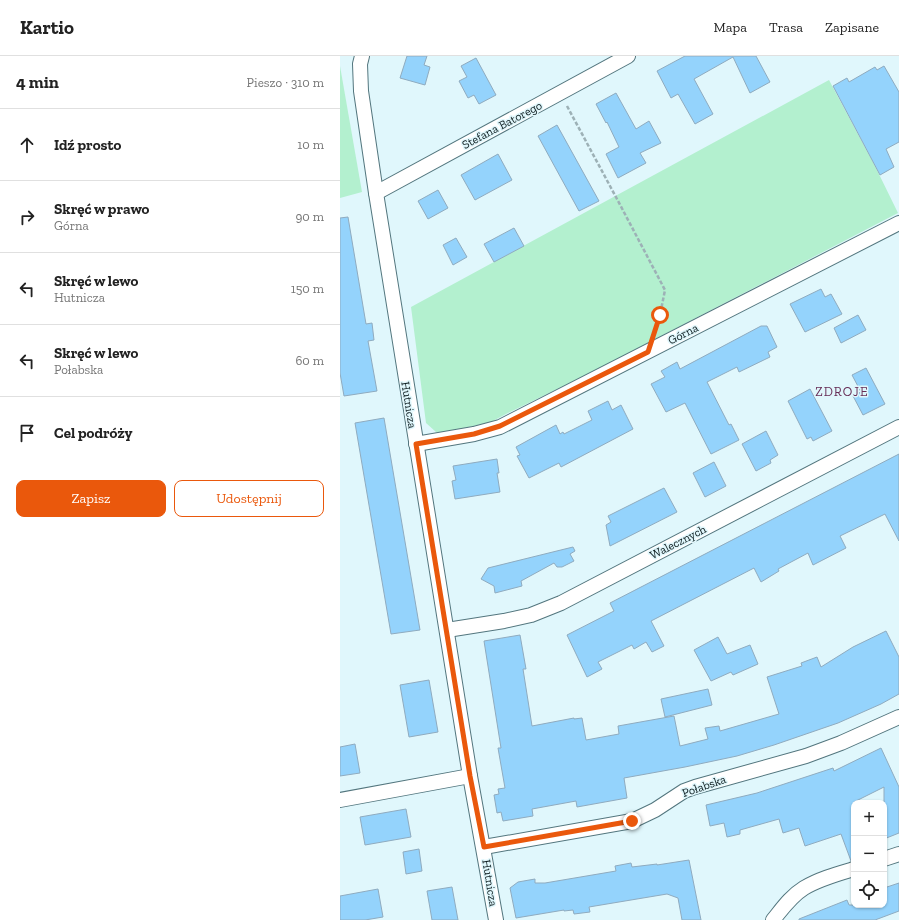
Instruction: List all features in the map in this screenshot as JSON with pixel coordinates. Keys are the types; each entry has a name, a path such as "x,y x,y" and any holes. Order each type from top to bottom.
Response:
{"street":[{"name":"Hutnicza","path":"362,56 360,64 361,91 376,193 470,776 496,920"},
{"name":"Stefana Batorego","path":"376,193 628,56"},
{"name":"Górna","path":"416,444 474,434 500,426 899,223"},
{"name":"Walecznych","path":"447,630 531,615 561,603 899,427"},
{"name":"Połabska","path":"484,847 632,821 655,810 684,791 806,756 841,743 899,717"},
{"path":"340,800 470,776"},
{"path":"887,858 899,854"},
{"path":"773,920 803,888 819,880 851,870"}],"path":[{"path":"561,93 665,290 660,315 648,352"}],"green space":[{"path":"340,66 362,192 340,198"},
{"path":"829,80 875,166 898,213 590,373 491,422 442,433 436,432 426,423 411,307"}],"building":[{"path":"407,56 427,56 424,65 430,67 425,85 400,78"},
{"path":"685,56 756,56 770,82 750,93 733,57 694,79 713,114 695,124 678,94 671,98 657,71"},
{"path":"476,58 496,95 479,104 474,95 468,98 459,81 467,77 461,66"},
{"path":"884,66 899,92 899,142 886,149 894,167 880,175 833,86 847,78 849,82 875,67 877,70"},
{"path":"616,93 636,129 649,121 661,143 640,153 646,163 618,178 606,154 619,147 607,122 606,123 596,104"},
{"path":"557,125 599,201 579,211 538,136"},
{"path":"498,154 512,180 475,200 461,175"},
{"path":"438,190 448,208 428,219 418,201"},
{"path":"348,217 366,324 372,323 374,340 368,341 377,391 344,396 340,373 340,218"},
{"path":"514,228 524,246 494,262 484,244"},
{"path":"456,238 467,257 453,265 443,245"},
{"path":"821,289 825,297 831,294 842,314 805,332 790,304"},
{"path":"858,315 866,330 841,343 834,328"},
{"path":"761,326 767,326 777,347 768,352 770,357 739,372 737,367 707,382 729,425 731,424 739,440 711,454 685,403 666,412 651,384 665,377 661,371 677,362 680,369"},
{"path":"866,368 885,404 863,415 853,396 861,392 852,375"},
{"path":"810,389 832,431 813,441 811,437 807,439 788,401"},
{"path":"608,401 612,410 621,405 633,429 561,467 559,463 529,478 517,456 520,455 516,447 556,425 560,434 563,432 564,434 592,420 588,411"},
{"path":"384,418 420,630 391,634 355,423"},
{"path":"766,431 778,455 770,460 771,463 756,471 742,444"},
{"path":"899,454 899,541 885,514 840,536 846,548 813,565 808,553 778,569 779,571 761,582 754,568 651,621 664,646 652,652 646,642 634,649 632,645 598,662 602,669 587,677 567,635 614,611 610,603"},
{"path":"497,459 499,473 497,473 500,492 455,499 452,481 456,480 453,466"},
{"path":"714,462 726,486 705,497 693,473"},
{"path":"664,488 677,512 610,546 606,525 611,522 608,516"},
{"path":"573,547 575,551 570,554 574,561 562,567 557,567 554,563 521,581 522,586 495,593 494,586 481,579 488,568"},
{"path":"886,631 899,657 899,694 881,704 838,723 737,756 624,778 627,798 577,807 576,801 532,809 533,816 503,821 501,812 497,813 494,795 499,794 498,789 505,788 498,748 501,748 484,641 520,635 526,669 523,669 532,726 574,718 582,718 586,740 619,734 618,726 674,716 680,746 708,739 705,728 719,726 720,731 779,714 767,677 802,666 801,663 817,657 821,667 853,647"},
{"path":"718,637 727,654 750,645 758,664 733,675 731,672 711,681 694,650"},
{"path":"429,680 438,732 409,737 400,685"},
{"path":"708,689 712,705 665,717 661,699"},
{"path":"355,744 360,773 340,776 340,747"},
{"path":"881,748 899,787 899,833 887,838 887,800 884,800 884,787 858,800 851,800 851,861 841,834 805,846 799,828 783,833 779,819 740,830 740,834 727,837 724,823 710,826 706,805 757,793 833,768 834,771"},
{"path":"406,809 411,837 365,845 360,817"},
{"path":"419,849 422,871 406,874 403,852"},
{"path":"689,860 701,920 682,920 678,898 667,894 589,907 590,912 574,914 573,910 564,910 516,918 510,888 518,882 535,879 535,883 545,883 616,871 615,866 631,863 632,867"},
{"path":"899,883 899,911 875,920 799,920 847,900 849,905 851,905 851,908 887,908 887,887"},
{"path":"452,887 458,920 432,920 427,891"},
{"path":"378,889 383,917 365,920 340,920 340,896"}],"district":[{"name":"ZDROJE","path":"842,391"}],"route":[{"path":"632,821 484,847 470,776 416,444 474,434 500,426 648,352 660,315"}]}
